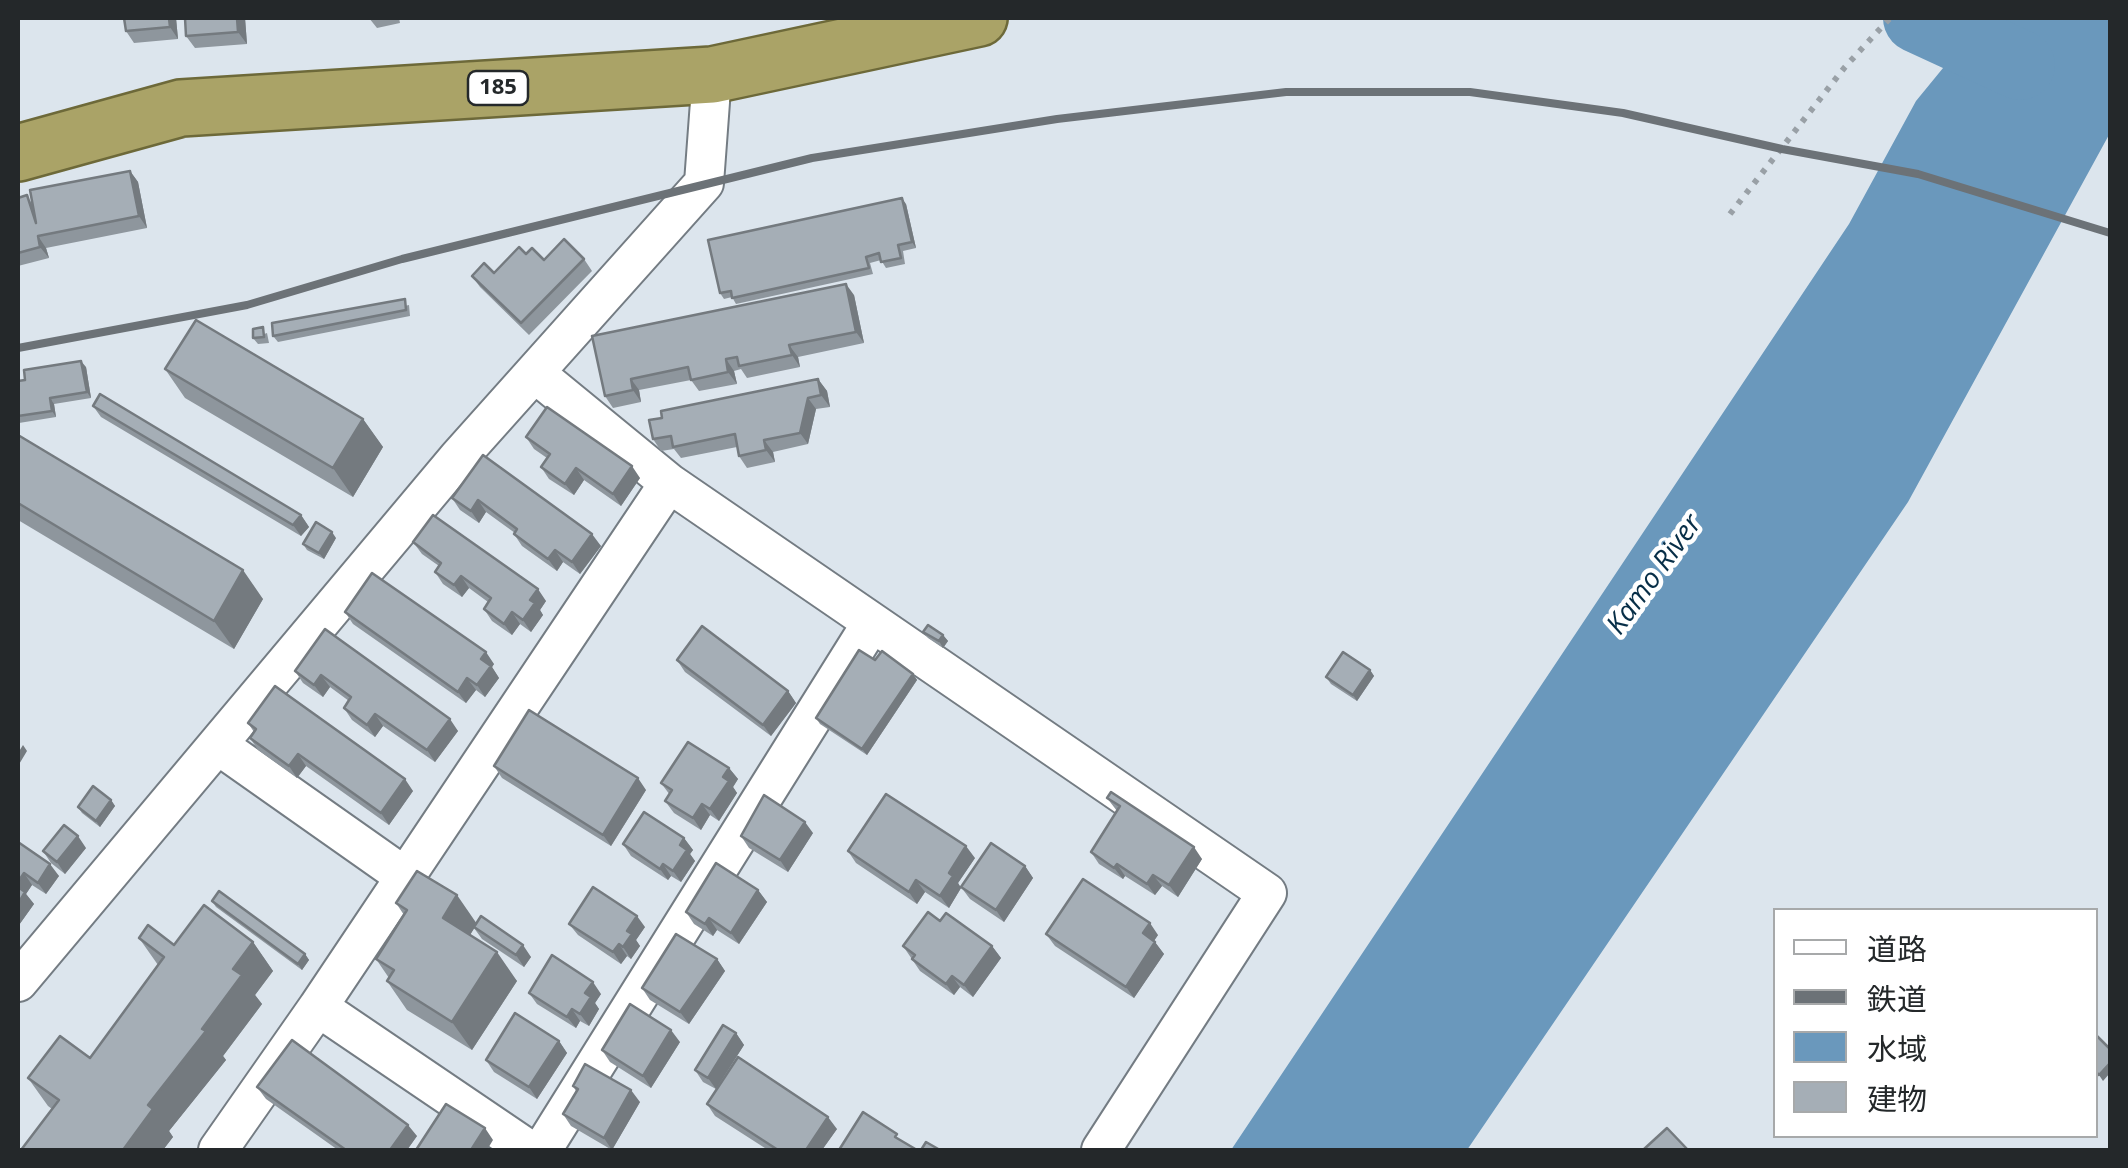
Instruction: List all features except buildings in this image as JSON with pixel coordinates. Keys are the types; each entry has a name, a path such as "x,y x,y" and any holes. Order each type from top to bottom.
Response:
{"highway":[{"name":"185","path":"18,154 180,108 712,75 980,18"}],"street":[{"path":"18,982 458,458 704,183 712,75"},
{"path":"536,374 668,482 1267,893 1100,1150"},
{"path":"218,1150 318,1008 668,482"},
{"path":"542,1150 871,624"},
{"path":"218,745 404,876"},
{"path":"318,1008 529,1150"}],"path":[{"path":"1730,214 1845,67 1890,18"}],"water":[{"name":"Kamo River","path":"1984,18 2110,18 2110,133 1908,502 1467,1150 1231,1150 1849,224 1916,101"}],"waterway":[{"path":"1918,18 2020,65"}],"railway":[{"path":"18,348 247,305 402,259 812,158 1057,119 1286,92 1470,92 1623,113 1782,149 1918,174 2110,233"}]}
